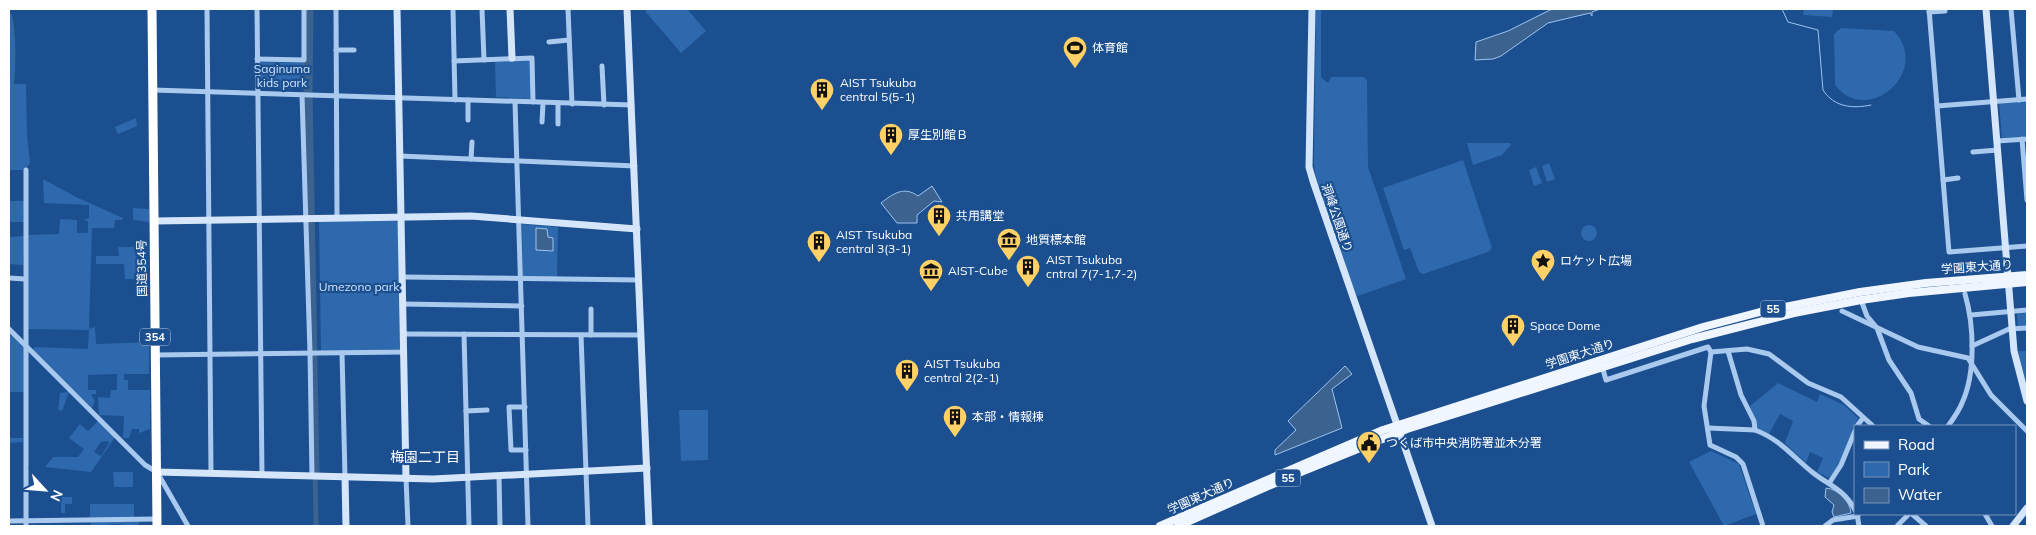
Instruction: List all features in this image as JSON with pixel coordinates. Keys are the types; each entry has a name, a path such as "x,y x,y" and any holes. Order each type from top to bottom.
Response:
{"highway":[{"name":"国道354号","path":"152,9 157,523"}],"main road":[{"name":"学園東大通り","path":"1601,363 1729,329 1861,300 2008,280 2027,275"},
{"name":"学園東大通り","path":"1160,526 1333,450 1726,321 1826,297 1926,283 2008,280 2027,282"},
{"name":"学園東大通り","path":"1178,526 1397,429"}],"street":[{"path":"207,9 212,473"},
{"path":"257,9 262,474"},
{"path":"257,60 304,60 304,9"},
{"path":"336,9 337,218"},
{"path":"397,9 408,526"},
{"path":"453,9 455,100"},
{"path":"482,9 484,60"},
{"path":"510,9 512,58"},
{"path":"568,9 572,104"},
{"path":"628,9 649,526"},
{"name":"洞峰公園通り","path":"1312,9 1309,167 1397,429 1432,526"},
{"path":"1986,9 2014,351 2027,401"},
{"path":"2011,9 2019,100"},
{"path":"1945,11 1929,10 1949,252 2027,246"},
{"path":"549,42 569,40"},
{"path":"336,50 354,50"},
{"path":"454,61 532,58 533,102"},
{"path":"602,66 604,105"},
{"path":"152,90 632,106"},
{"path":"302,95 314,476"},
{"path":"1937,106 2027,99"},
{"path":"468,100 468,120"},
{"path":"515,102 528,526"},
{"path":"542,122 543,103"},
{"path":"558,103 558,124"},
{"path":"1997,141 2025,139 2027,200"},
{"path":"472,142 472,159"},
{"path":"1973,152 1998,150"},
{"path":"400,156 635,166"},
{"path":"26,170 26,524"},
{"path":"1943,180 1958,178"},
{"path":"154,221 470,216 637,229"},
{"path":"402,276 639,280"},
{"path":"9,278 25,279"},
{"path":"1949,425 1963,401 1972,346 1971,315 1965,294"},
{"path":"1861,300 1868,316 1877,328 1889,360 1911,393 1919,419 1927,425"},
{"path":"403,304 522,306"},
{"path":"591,309 591,335"},
{"path":"1971,315 2027,310"},
{"path":"1842,311 1918,347 1963,356 1970,361 1991,395 2027,431"},
{"path":"1972,346 2012,329 2027,328"},
{"path":"9,329 145,465 157,472 406,478 499,476 647,468"},
{"path":"404,334 641,335"},
{"path":"464,334 469,526"},
{"path":"581,335 588,526"},
{"path":"1601,363 1606,380 1708,347 1711,352 1704,406 1710,445 1736,457 1743,464 1763,526"},
{"path":"1711,352 1747,348 1769,354 1808,383 1841,397 1872,425"},
{"path":"1728,351 1741,395 1754,422 1755,430"},
{"path":"342,352 346,526"},
{"path":"155,355 404,352"},
{"path":"525,407 509,407 509,415 510,450 526,450"},
{"path":"466,411 487,410"},
{"path":"1858,425 1863,418"},
{"path":"1708,428 1755,430 1780,443 1812,472 1830,482 1847,497 1854,508"},
{"path":"1830,482 1841,465 1854,433"},
{"path":"157,472 188,526"},
{"path":"499,476 500,526"},
{"path":"2013,526 2027,508"},
{"path":"1825,526 1834,520 1857,515 1859,526"},
{"path":"1897,526 1910,515"},
{"path":"1912,515 1926,526"},
{"path":"1986,515 1992,526"},
{"path":"9,521 26,524 157,523"}],"green space":[{"path":"9,9 12,15 15,34 14,84 26,84 30,163 25,170 9,170"},
{"path":"648,9 687,9 706,31 681,53 645,11"},
{"path":"1316,9 1321,9 1321,77 1328,83 1331,77 1363,77 1367,80 1368,167 1406,279 1358,296 1355,294 1316,179 1314,163"},
{"path":"1804,9 1833,9 1832,17 1803,15"},
{"path":"1841,28 1894,31 1904,47 1905,63 1900,77 1891,89 1878,97 1863,100 1848,96 1835,85 1834,34"},
{"path":"531,60 530,99 496,97 495,62"},
{"name":"Saginuma kids park","path":"260,62 304,63 304,89 260,88"},
{"path":"2027,101 2027,136 2002,138 1999,103"},
{"path":"136,118 137,126 118,134 115,127"},
{"path":"1467,143 1510,143 1511,145 1502,155 1473,165"},
{"path":"1463,160 1492,248 1488,252 1423,274 1419,272 1410,248 1404,250 1383,188"},
{"path":"1549,163 1555,179 1547,182 1542,166"},
{"path":"1536,167 1542,183 1534,186 1529,170"},
{"path":"43,179 78,198 123,218 122,220 115,220 114,228 92,228 89,329 95,327 96,344 149,342 149,374 124,374 124,380 128,380 128,390 150,390 150,429 139,433 139,429 132,429 129,438 123,438 124,416 99,415 98,397 110,398 111,390 117,390 117,374 88,375 88,390 96,390 96,394 91,394 95,401 92,408 32,350 35,347 88,349 89,330 28,329 28,235 59,234 60,219 77,220 77,233 88,233 88,221 83,220 89,218 89,205 44,203"},
{"path":"9,201 24,201 24,222 9,222"},
{"path":"133,208 149,209 149,222 133,220"},
{"name":"Umezono park","path":"394,219 399,224 400,349 321,351 319,221"},
{"path":"522,224 558,227 557,278 523,277"},
{"path":"1586,225 1592,225 1597,230 1595,239 1586,241 1581,236 1581,230"},
{"path":"24,236 23,265 9,264 9,237"},
{"path":"118,247 136,247 137,263 148,264 148,279 125,279 124,264 96,264 96,256 119,256"},
{"path":"2027,313 2027,327 2018,328 2017,314"},
{"path":"9,332 24,347 25,392 9,392"},
{"path":"2018,351 2027,351 2027,389"},
{"path":"1778,383 1817,402 1820,394 1844,405 1858,418 1838,466 1829,478 1817,472 1823,458 1810,452 1806,463 1785,443 1793,421 1780,414 1769,434 1757,428 1750,406"},
{"path":"69,392 62,411 58,410 60,393"},
{"path":"679,410 708,410 708,460 681,461"},
{"path":"9,420 10,438 23,438 23,442 10,443 10,452"},
{"path":"98,421 115,437 91,472 45,467 53,457 78,457 84,449 69,438 80,424 88,431","holes":["107,441 109,443 101,456 94,452 101,442"]},
{"path":"1711,451 1739,464 1756,514 1724,526 1689,462"},
{"path":"113,472 133,472 133,487 114,487"},
{"path":"61,497 72,497 72,504 65,504 65,513 61,513"},
{"path":"90,504 134,504 134,518 90,519"},
{"path":"91,522 139,522 139,526 116,524 91,526"}],"water":[{"path":"1552,9 1600,9 1592,12 1592,16 1590,13 1548,23 1501,56 1493,59 1475,60 1476,42 1508,31"},
{"path":"932,186 942,202 934,201 917,215 917,223 897,223 881,203 890,196 904,191 918,196"},
{"path":"536,228 547,229 548,237 553,238 553,251 536,250"},
{"path":"1345,366 1352,374 1332,389 1342,428 1275,455 1275,450 1296,430 1288,421"},
{"path":"1826,488 1843,496 1851,513 1834,517 1832,512 1834,505 1825,497"}],"waterway":[{"path":"309,9 308,90 315,472"},
{"path":"1782,9 1788,22 1818,30 1823,90 1827,96 1844,105 1857,107 1871,105"},
{"path":"315,472 316,526"}],"place":[{"name":"体育館","path":"1075,69"},
{"name":"AIST Tsukuba central 5(5-1)","path":"822,111"},
{"name":"厚生別館Ｂ","path":"891,156"},
{"name":"共用講堂","path":"939,237"},
{"name":"地質標本館","path":"1009,261"},
{"name":"AIST Tsukuba central 3(3-1)","path":"819,263"},
{"name":"ロケット広場","path":"1543,282"},
{"name":"AIST Tsukuba cntral 7(7-1,7-2)","path":"1028,288"},
{"name":"AIST-Cube","path":"931,292"},
{"name":"Space Dome","path":"1513,347"},
{"name":"AIST Tsukuba central 2(2-1)","path":"907,392"},
{"name":"本部・情報棟","path":"955,438"},
{"name":"つくば市中央消防署並木分署","path":"1369,464"}],"district":[{"name":"梅園二丁目","path":"425,457"}]}
